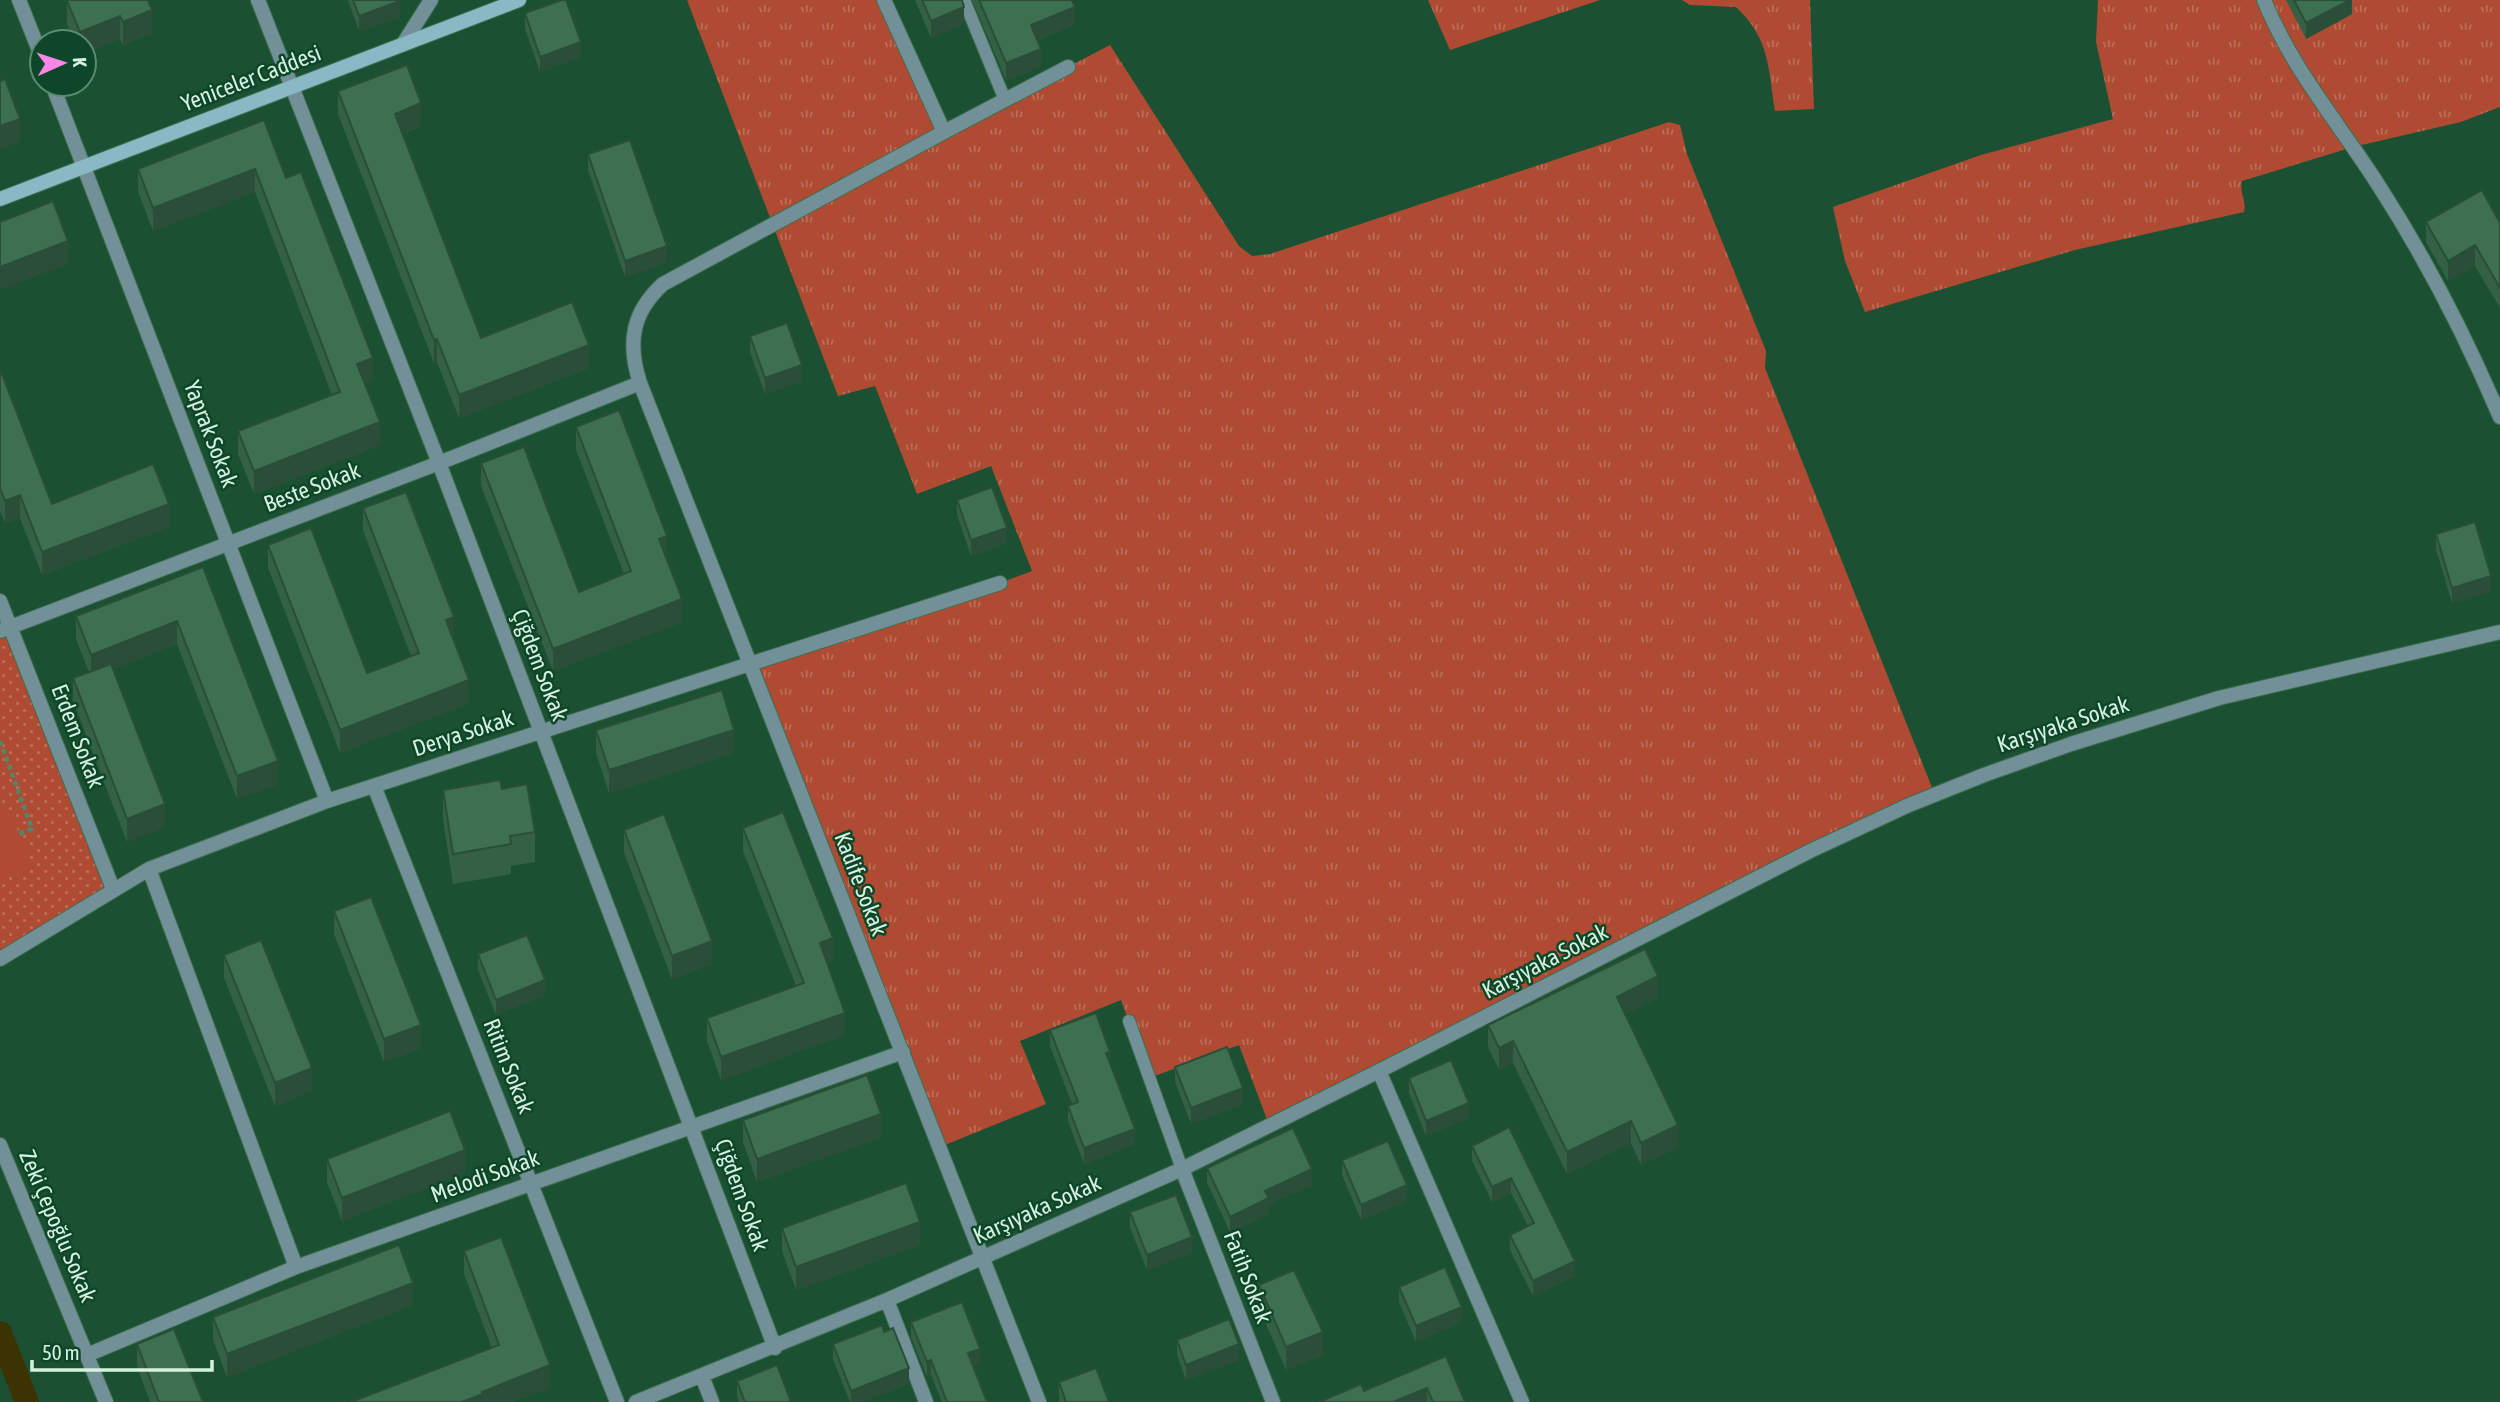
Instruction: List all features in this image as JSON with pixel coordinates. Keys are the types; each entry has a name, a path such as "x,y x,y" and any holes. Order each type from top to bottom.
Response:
{"street":[{"path":"19,0 30,28"},
{"name":"Çiğdem Sokak","path":"258,0 439,463 775,1348"},
{"path":"403,44 432,0"},
{"name":"Yeniceler Caddesi","path":"0,200 519,0"},
{"path":"884,0 944,132"},
{"path":"2264,0 2276,30 2295,64 2379,186 2440,290 2500,417"},
{"name":"Kadife Sokak","path":"1040,1402 639,383 634,357 638,315 650,296 663,284 1069,67"},
{"name":"Yaprak Sokak","path":"58,98 327,801"},
{"name":"Beste Sokak","path":"5,629 439,463 639,383"},
{"name":"Derya Sokak","path":"0,959 149,869 327,801 1000,583"},
{"name":"Erdem Sokak","path":"0,600 5,629 113,889"},
{"name":"Karşıyaka Sokak","path":"636,1402 775,1348 985,1258 1182,1169 1810,851 1909,805 2071,744 2218,698 2500,632"},
{"name":"Ritim Sokak","path":"374,786 617,1402"},
{"path":"149,869 296,1267"},
{"name":"Melodi Sokak","path":"87,1355 296,1267 902,1052"},
{"path":"1379,1071 1522,1402"},
{"name":"Zeki Çepoğlu Sokak","path":"0,1145 106,1402"},
{"name":"Fatih Sokak","path":"1182,1169 1273,1402"},
{"path":"887,1300 926,1402"},
{"path":"702,1376 712,1402"}],"lane":[{"path":"964,0 1006,100"},
{"path":"1129,1021 1182,1169"}],"path":[{"path":"0,741 32,829 19,834 18,830"}],"green space":[{"path":"687,0 884,0 944,132 1110,45 1239,246 1252,256 1270,254 1669,122 1680,125 1687,154 1766,351 1765,368 1935,795 1269,1125 1239,1045 1149,1078 1121,1000 1020,1041 1046,1104 940,1147 751,664 1032,571 991,466 917,494 875,386 838,396"},
{"path":"1428,0 1600,0 1450,50"},
{"path":"1682,0 1810,0 1814,109 1775,111 1766,54 1755,31 1736,7 1690,5"},
{"path":"2098,0 2500,0 2500,107 2461,122 2353,147 2242,181 2244,212 2075,250 1865,312 1845,261 1833,207 1981,155 2113,119 2096,42"},
{"path":"11,627 113,889 0,959 0,631"},
{"path":"8,807 33,867 0,880 0,810"}],"building":[{"path":"148,0 152,10 123,22 120,16 90,28 78,28 67,1"},
{"path":"353,0 399,0 400,1 359,16"},
{"path":"566,0 581,42 540,57 525,13"},
{"path":"922,0 962,0 964,7 931,21"},
{"path":"979,0 1072,0 1075,7 1031,25 1041,49 1006,63"},
{"path":"2294,0 2350,0 2306,23"},
{"path":"407,65 421,103 395,114 481,338 572,302 589,345 459,395 437,339 434,340 338,91"},
{"path":"5,79 20,119 0,126 0,81"},
{"path":"264,120 286,178 301,172 373,358 357,364 380,422 254,471 238,431 340,392 255,169 153,208 138,169"},
{"path":"630,140 667,246 625,261 588,154"},
{"path":"2482,190 2500,223 2500,288 2475,245 2448,261 2426,222"},
{"path":"53,201 68,241 0,267 0,222"},
{"path":"787,323 802,365 765,378 750,336"},
{"path":"0,369 52,504 153,464 169,504 42,552 20,495 5,501 0,488"},
{"path":"619,410 667,536 659,539 682,599 553,649 481,463 524,447 579,592 631,571 576,427"},
{"path":"992,487 1007,528 971,540 957,500"},
{"path":"406,492 454,617 446,620 469,680 340,730 268,545 311,528 367,673 389,665 419,653 363,508"},
{"path":"2475,522 2491,576 2452,588 2436,534"},
{"path":"203,567 278,761 237,776 177,621 91,655 76,616"},
{"path":"111,664 165,804 127,819 73,678"},
{"path":"722,690 734,730 609,770 596,730"},
{"path":"500,780 502,789 527,784 535,832 510,836 511,844 453,854 443,790"},
{"path":"783,812 833,938 820,943 845,1013 721,1057 707,1018 804,983 743,828"},
{"path":"664,814 712,941 672,956 624,830"},
{"path":"371,897 421,1025 384,1039 334,911"},
{"path":"527,935 545,980 496,1000 478,954"},
{"path":"261,940 312,1068 275,1083 224,955"},
{"path":"1645,949 1658,976 1617,997 1678,1125 1641,1143 1631,1121 1567,1152 1513,1041 1499,1048 1488,1025"},
{"path":"1096,1013 1110,1052 1106,1053 1135,1129 1084,1148 1068,1106 1078,1102 1050,1030"},
{"path":"1227,1047 1243,1088 1191,1108 1175,1067"},
{"path":"1451,1060 1469,1103 1426,1121 1409,1078"},
{"path":"867,1075 881,1114 757,1159 743,1120"},
{"path":"450,1111 465,1150 342,1198 327,1159"},
{"path":"1509,1127 1575,1261 1533,1281 1510,1235 1534,1223 1511,1178 1492,1187 1472,1146"},
{"path":"1293,1128 1312,1169 1265,1191 1269,1198 1230,1217 1207,1168"},
{"path":"1388,1141 1407,1185 1361,1205 1342,1160"},
{"path":"906,1183 920,1222 796,1267 782,1228"},
{"path":"1176,1195 1192,1237 1147,1255 1130,1212"},
{"path":"501,1237 550,1365 462,1402 351,1402 499,1345 464,1251"},
{"path":"399,1245 413,1283 227,1354 213,1317"},
{"path":"1445,1267 1462,1307 1416,1326 1399,1287"},
{"path":"1294,1270 1323,1332 1286,1347 1259,1285"},
{"path":"962,1302 980,1349 968,1353 987,1402 947,1402 931,1360 927,1362 911,1322"},
{"path":"1229,1319 1239,1344 1186,1365 1177,1340"},
{"path":"882,1325 884,1332 893,1328 909,1368 851,1391 833,1344"},
{"path":"174,1329 203,1402 159,1402 137,1344"},
{"path":"1446,1356 1465,1402 1433,1402 1427,1388 1393,1402 1319,1402 1361,1384 1364,1391"},
{"path":"777,1365 791,1402 745,1402 737,1381"},
{"path":"1096,1368 1109,1402 1066,1402 1059,1382"}],"waterway":[{"path":"0,1333 27,1402"}]}
